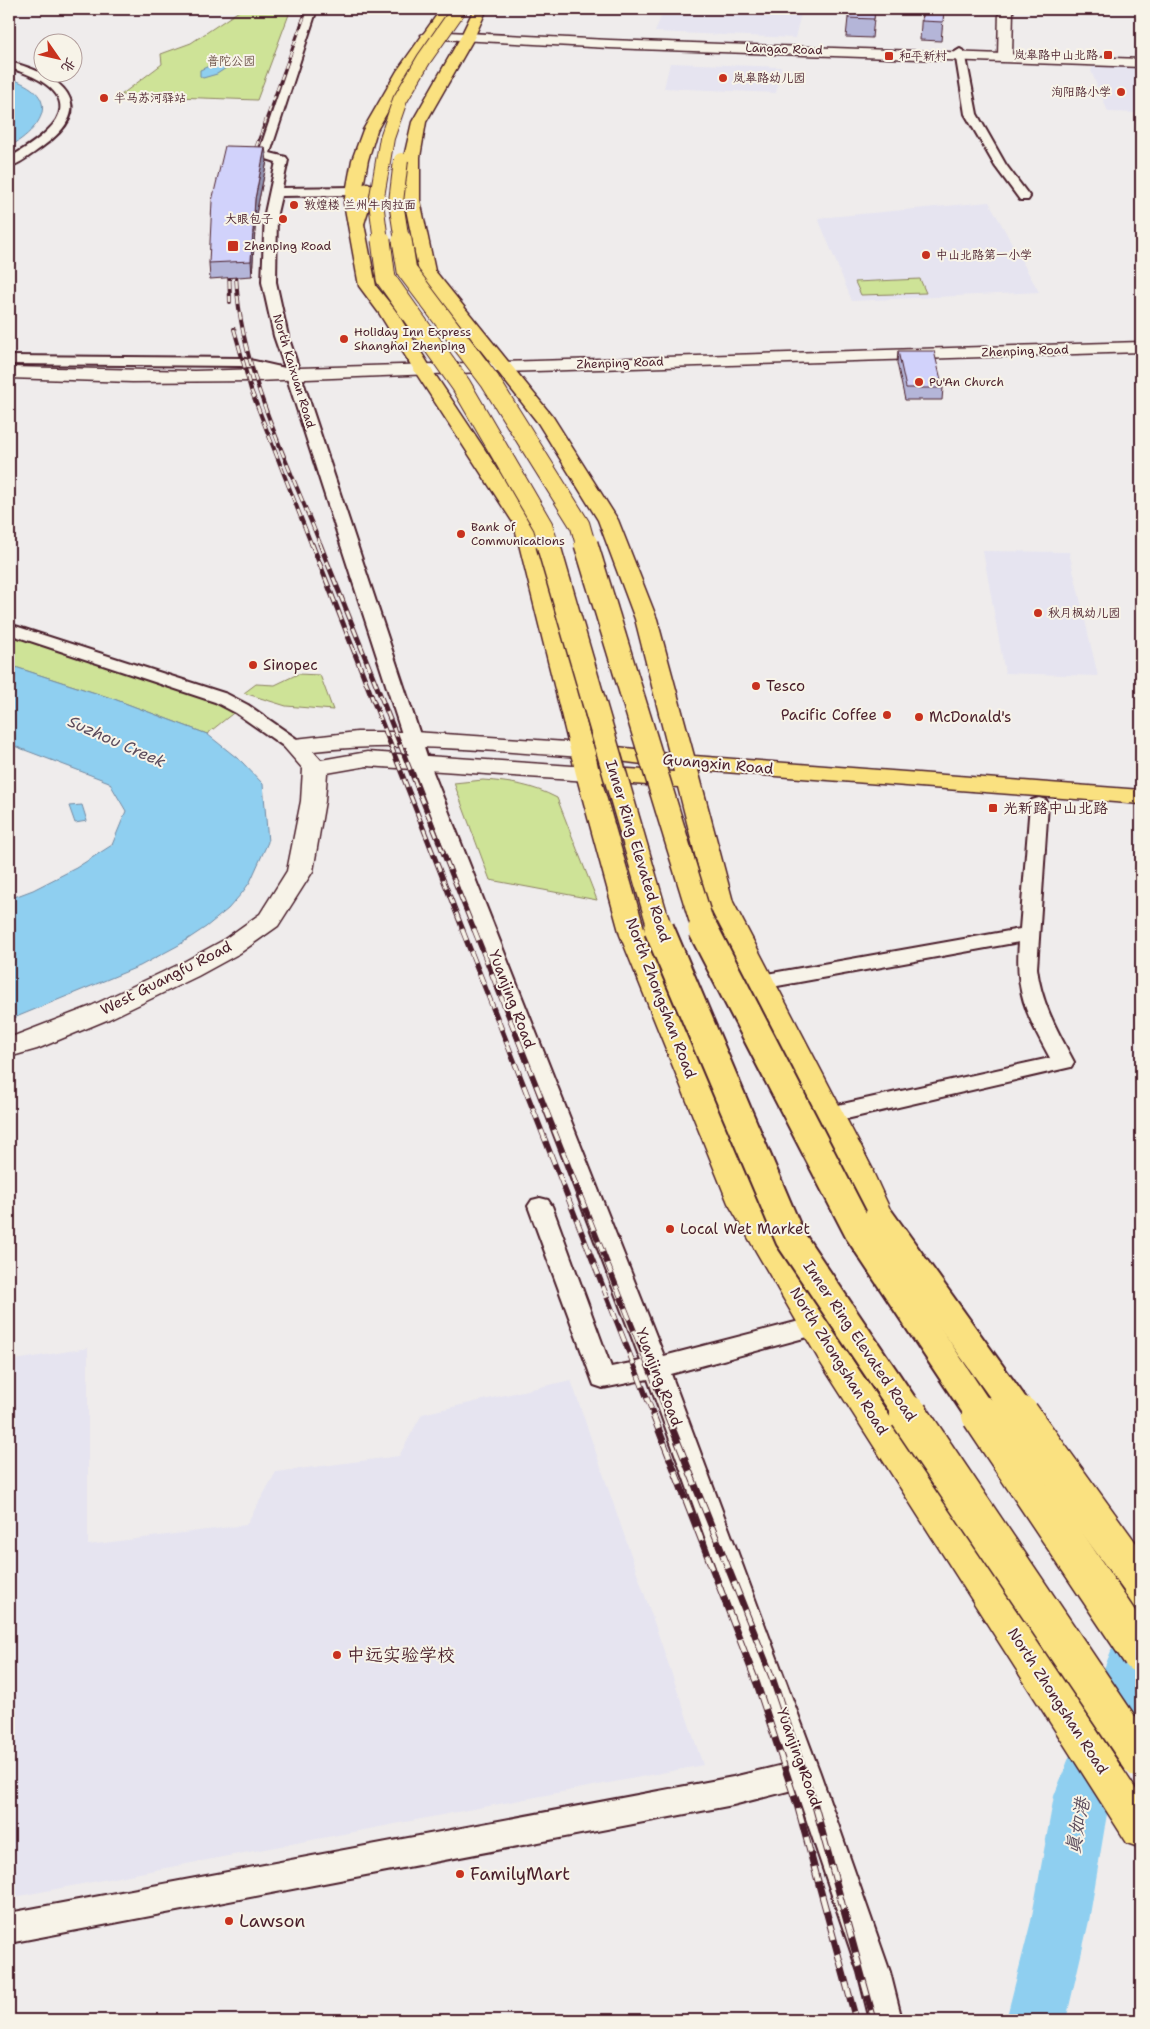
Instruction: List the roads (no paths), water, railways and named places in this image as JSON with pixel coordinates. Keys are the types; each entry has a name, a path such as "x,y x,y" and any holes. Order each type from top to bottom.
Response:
{"main road":[{"path":"361,190 376,119 387,93 444,9"},
{"path":"361,190 360,160 370,130 429,33 448,9"},
{"name":"Inner Ring Elevated Road","path":"459,9 424,59 400,100 387,138 376,202 386,279 462,385 543,526 659,928 790,1238 1141,1758"},
{"path":"473,9 415,99 403,139 396,202 407,271 490,381 580,525 702,927 860,1231 1141,1654"},
{"path":"480,9 468,35 419,122 412,157 412,200 427,272 546,421 608,520 646,619 720,902 866,1186 904,1238 1141,1607"},
{"path":"1006,9 1006,55"},
{"name":"Langao Road","path":"429,33 961,57 1006,55 1141,61"},
{"name":"North Zhongshan Road","path":"361,190 356,224 368,286 387,311 423,370 524,524 585,762 633,935 743,1203 815,1326 1141,1830"},
{"name":"Zhenping Road","path":"9,373 154,377 294,375 1141,347"},
{"name":"Guangxin Road","path":"295,746 356,738 417,751 585,762 1141,812"},
{"path":"295,746 315,768"},
{"name":"Guangxin Road","path":"315,768 417,751"},
{"name":"West Guangfu Road","path":"9,1048 99,1013 189,970 230,947 269,920 300,870 313,800 315,768"},
{"name":"Guangxin Road","path":"687,772 1141,797"},
{"path":"846,1146 879,1218 1141,1582"}],"street":[{"name":"North Kaixuan Road","path":"312,9 264,155 282,160 271,214 269,282 281,336 417,751"},
{"path":"961,57 968,104 972,114 1001,166 1024,197"},
{"path":"9,65 36,73 50,80 64,96 66,107 64,118 56,129 40,143 9,163"},
{"path":"275,192 361,190"},
{"path":"9,360 241,362 294,375"},
{"path":"9,629 221,698 242,709 295,746"},
{"name":"Yuanjing Road","path":"417,751 656,1368 805,1773 874,1972 886,2020"},
{"path":"829,1114 1063,1062 1033,1005 1028,986 1029,934 1038,804"},
{"path":"761,982 1029,934"},
{"path":"540,1206 603,1378 656,1368 815,1326"},
{"path":"9,1928 733,1791 805,1773"}],"water":[{"path":"218,62 232,64 217,74 203,78 200,76 200,70"},
{"path":"9,78 36,92 41,101 42,110 39,120 32,129 9,147"},
{"name":"Suzhou Creek","path":"9,665 114,699 207,734 242,762 263,784 268,842 250,882 242,893 228,909 206,927 179,945 140,966 9,1020 9,899 33,890 76,868 112,845 126,811 109,782 9,744"},
{"path":"82,805 87,821 75,823 69,806"}],"waterway":[{"name":"真如港","path":"1036,2020 1060,1921 1082,1796 1141,1639"}],"railway":[{"path":"252,158 307,9"},
{"path":"229,264 230,302"},
{"path":"236,264 238,300 253,372 278,443 321,546"},
{"path":"234,329 251,390 312,546"},
{"path":"312,544 463,930"},
{"path":"320,544 474,930"},
{"path":"462,929 654,1416"},
{"path":"474,929 668,1416"},
{"path":"653,1415 757,1684 798,1808 856,2020"},
{"path":"667,1415 773,1680 814,1802 874,2020"}],"place":[{"name":"岚皋路中山北路","path":"1108,55"},
{"name":"和平新村","path":"889,56"},
{"name":"岚皋路幼儿园","path":"723,78"},
{"name":"洵阳路小学","path":"1121,92"},
{"name":"半马苏河驿站","path":"104,98"},
{"name":"敦煌楼 兰州牛肉拉面","path":"294,205"},
{"name":"大眼包子","path":"283,219"},
{"name":"Zhenping Road","path":"233,246"},
{"name":"中山北路第一小学","path":"926,255"},
{"name":"Holiday Inn Express Shanghai Zhenping","path":"344,339"},
{"name":"Pu'An Church","path":"919,382"},
{"name":"Bank of Communications","path":"461,534"},
{"name":"秋月枫幼儿园","path":"1038,613"},
{"name":"Sinopec","path":"253,665"},
{"name":"Tesco","path":"756,686"},
{"name":"Pacific Coffee","path":"887,715"},
{"name":"McDonald's","path":"919,717"},
{"name":"光新路中山北路","path":"993,808"},
{"name":"Local Wet Market","path":"670,1229"},
{"name":"中远实验学校","path":"337,1655"},
{"name":"FamilyMart","path":"460,1874"},
{"name":"Lawson","path":"229,1921"}],"park label":[{"name":"普陀公园","path":"231,61"}]}
